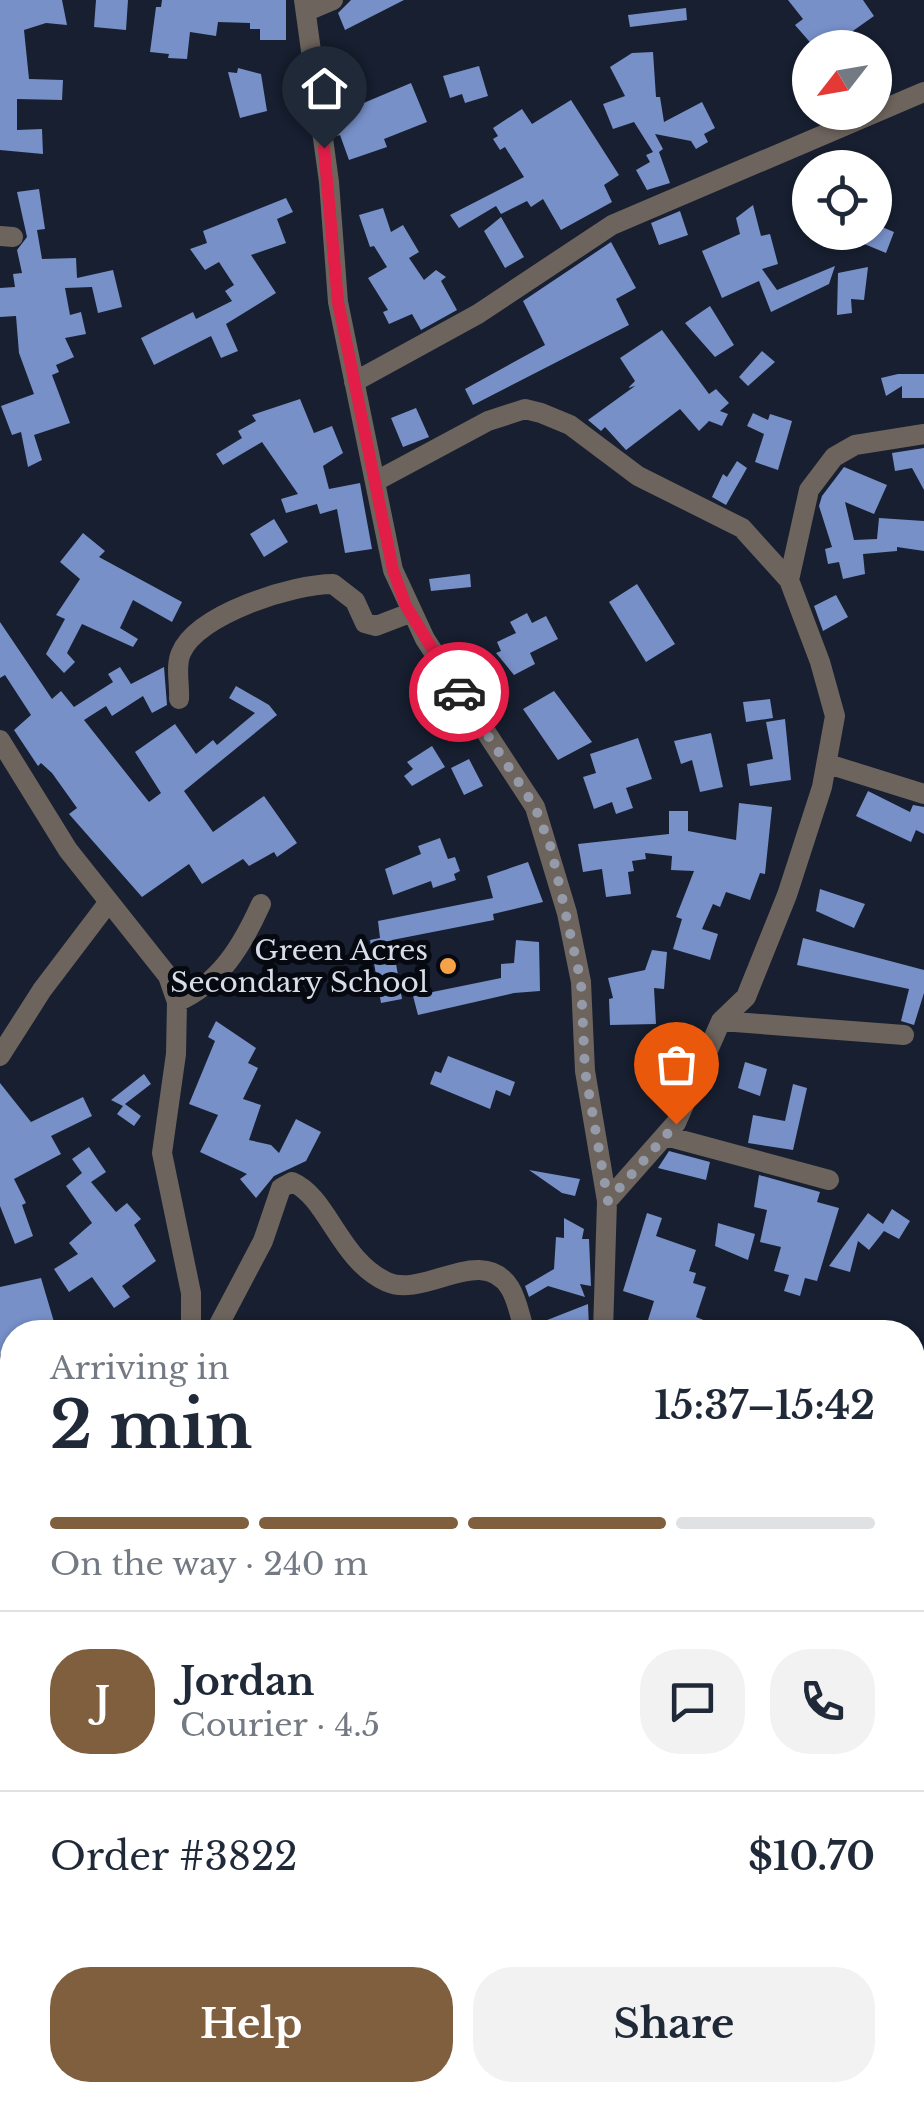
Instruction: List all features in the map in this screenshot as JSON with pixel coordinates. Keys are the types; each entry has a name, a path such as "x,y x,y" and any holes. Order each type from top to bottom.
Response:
{"street":[{"path":"334,0 305,6 329,182 338,302 354,382 378,480 393,570 410,614 535,807 551,848 581,982 585,1071 608,1201 603,1320"},
{"path":"354,382 478,314 612,226 924,92"},
{"path":"378,480 488,421 525,410 570,425 638,476 742,528 789,580 830,693 834,716 828,764 787,895 746,997 721,1021 676,1124 608,1201"},
{"path":"789,580 804,508 819,474 855,445 924,434"},
{"path":"179,699 182,649 192,634 225,612 332,584 354,602 365,623 376,626 410,614"},
{"path":"0,740 68,850 168,976 177,1002 176,1054 162,1153 191,1293 191,1320"},
{"path":"828,764 924,794"},
{"path":"0,1056 42,990 108,903"},
{"path":"177,1002 202,992 221,972 245,939 261,904"},
{"path":"721,1021 904,1035"},
{"path":"666,1136 829,1180"},
{"path":"221,1320 263,1241 281,1188 292,1182 305,1190 351,1256 369,1272 410,1287 454,1272 488,1272 509,1286 520,1320"}],"building":[{"path":"0,0 62,0 67,25 46,23 24,30 29,79 63,80 62,100 17,99 17,130 42,129 43,154 0,150"},
{"path":"96,0 128,0 126,30 94,27"},
{"path":"162,0 286,0 286,40 260,40 260,29 250,29 250,23 218,22 216,36 190,32 187,59 168,58 169,54 150,52 156,7 161,7"},
{"path":"351,0 404,0 345,30 338,13"},
{"path":"788,0 863,0 874,16 854,30 799,30 795,25 803,19"},
{"path":"686,8 687,20 630,27 628,15"},
{"path":"653,52 656,97 660,97 664,122 702,102 715,128 704,134 708,142 696,149 691,141 655,134 663,149 659,152 670,183 647,190 636,170 650,162 646,155 653,152 634,122 613,129 603,104 625,96 610,67 632,53"},
{"path":"479,66 488,96 465,103 462,94 450,98 443,76"},
{"path":"238,68 261,74 267,111 240,118 228,72 237,73"},
{"path":"334,69 347,110 411,83 427,122 384,139 387,147 349,160 340,135 337,136 328,71"},
{"path":"571,100 619,175 604,185 612,202 561,230 543,199 531,207 527,201 501,214 496,206 459,228 450,215 524,177 505,147 500,150 493,139 498,136 493,128 522,109 532,124"},
{"path":"39,189 45,229 37,230 42,259 76,258 77,278 113,270 122,307 98,313 92,287 65,288 70,315 81,312 86,334 65,338 74,357 56,365 59,372 52,375 70,423 34,435 42,460 28,467 21,432 12,435 1,406 34,394 19,353 16,316 0,317 0,288 15,287 13,274 22,273 17,250 27,237 17,192"},
{"path":"286,198 293,212 277,219 286,243 251,255 276,293 226,324 238,351 221,358 211,336 154,365 141,338 193,312 196,319 232,301 225,291 234,285 219,262 205,270 190,249 207,243 203,231"},
{"path":"753,205 761,236 770,234 778,264 762,269 777,290 835,266 829,284 771,312 759,281 722,298 702,251 740,234 736,218"},
{"path":"383,208 391,232 403,225 419,252 409,258 424,280 436,270 446,277 441,281 457,310 421,330 412,314 389,324 383,312 388,310 368,278 387,267 374,246 370,247 359,215"},
{"path":"680,211 688,235 659,245 651,223"},
{"path":"501,217 524,257 505,268 484,231"},
{"path":"611,242 636,288 616,299 629,325 473,405 465,389 545,345 523,301"},
{"path":"868,267 864,300 851,299 852,313 837,315 838,273"},
{"path":"710,306 734,345 715,357 685,323"},
{"path":"662,330 709,394 716,389 729,403 720,411 728,414 722,426 709,421 699,431 680,409 626,450 605,427 601,431 588,420 635,386 628,388 635,381 620,358"},
{"path":"762,351 775,362 748,386 739,377"},
{"path":"924,374 924,398 902,398 902,386 886,396 881,378"},
{"path":"300,399 314,433 332,426 343,453 323,466 329,489 360,483 372,549 345,553 337,509 320,514 317,504 286,513 281,499 298,494 262,442 223,465 216,454 242,438 238,431 256,421 252,415"},
{"path":"416,408 429,437 403,447 391,418"},
{"path":"753,413 768,420 770,414 792,421 778,470 755,462 764,434 747,426"},
{"path":"924,448 924,490 912,468 895,471 892,453"},
{"path":"737,461 747,468 726,505 712,497 723,474 727,477"},
{"path":"844,467 887,485 874,514 845,502 854,540 877,539 879,518 924,521 924,551 897,547 897,551 863,554 865,574 843,579 839,562 828,564 825,549 832,547 819,506"},
{"path":"274,519 288,542 264,557 250,534"},
{"path":"83,533 105,551 99,557 182,602 172,622 133,600 120,628 138,639 133,647 82,624 67,653 75,662 64,673 46,654 65,619 56,615 80,579 60,562"},
{"path":"470,574 471,587 431,591 429,579"},
{"path":"637,584 675,644 646,662 609,602"},
{"path":"836,595 848,617 823,631 814,606"},
{"path":"527,613 532,623 546,616 558,639 530,653 535,664 514,675 496,653 501,651 497,642 516,633 510,622"},
{"path":"0,622 52,699 61,691 74,707 113,682 108,674 120,667 131,684 164,667 167,705 152,713 143,696 112,716 106,706 84,720 149,802 161,793 135,752 175,724 196,754 213,740 217,745 255,713 229,698 236,686 269,705 277,715 184,791 213,832 264,796 297,843 277,857 274,852 249,866 243,859 202,884 189,864 142,897 69,814 77,808 52,773 41,763 38,766 14,730 31,715 5,675 0,678"},
{"path":"554,691 592,742 558,760 523,709"},
{"path":"770,699 773,718 746,722 743,702"},
{"path":"785,719 791,780 750,786 747,764 773,759 766,722"},
{"path":"711,733 723,787 700,792 692,760 681,764 674,741"},
{"path":"638,738 652,779 626,788 633,808 616,814 612,802 594,809 583,777 596,773 590,754"},
{"path":"432,746 445,767 412,786 404,776 413,769 407,762"},
{"path":"469,759 483,786 464,795 451,768"},
{"path":"868,791 910,812 913,805 924,807 924,834 916,830 911,842 856,816"},
{"path":"739,803 772,807 765,874 760,873 750,900 726,892 720,907 713,904 702,929 718,934 710,960 673,949 682,919 676,917 694,871 671,870 672,856 645,853 646,859 632,861 634,871 628,872 631,894 606,897 602,869 583,872 578,844 669,834 669,811 688,811 688,831 736,840"},
{"path":"440,838 448,859 455,857 460,871 454,874 456,880 433,888 431,881 393,895 385,869 421,854 418,846"},
{"path":"528,862 543,902 493,914 494,920 392,940 402,999 381,1003 370,940 380,938 378,921 493,898 487,876"},
{"path":"820,889 865,904 854,928 816,911"},
{"path":"803,938 924,970 924,993 914,1025 901,1021 909,989 797,965"},
{"path":"516,940 539,942 540,991 514,993 418,1015 413,996 501,978 501,964 514,963"},
{"path":"652,950 667,952 664,989 654,988 656,1024 610,1025 609,999 613,998 608,978 645,970"},
{"path":"216,1021 256,1048 248,1063 258,1068 243,1099 261,1105 249,1140 271,1145 279,1153 296,1119 321,1132 306,1161 274,1176 256,1198 240,1179 247,1174 200,1152 218,1115 189,1104 215,1041 208,1037"},
{"path":"448,1056 515,1082 510,1096 496,1090 490,1109 430,1084 435,1071 441,1073"},
{"path":"745,1062 767,1069 760,1096 738,1088"},
{"path":"144,1074 151,1084 125,1104 141,1116 134,1126 117,1114 123,1106 111,1100"},
{"path":"0,1083 31,1122 83,1097 92,1116 51,1136 61,1154 14,1179 26,1203 22,1205 33,1236 15,1244 0,1206"},
{"path":"793,1084 807,1088 793,1150 748,1143 753,1115 785,1121"},
{"path":"89,1147 106,1172 91,1182 116,1212 127,1203 141,1219 134,1225 156,1261 122,1286 130,1297 114,1308 92,1277 69,1292 54,1269 78,1254 69,1243 92,1223 66,1186 82,1173 72,1159"},
{"path":"669,1151 710,1162 706,1180 658,1168"},
{"path":"529,1170 580,1179 575,1196 562,1193"},
{"path":"759,1175 820,1192 817,1202 839,1208 817,1281 805,1278 800,1296 784,1291 789,1275 774,1271 781,1247 760,1242 767,1210 754,1207"},
{"path":"892,1209 910,1221 899,1239 884,1231 869,1250 858,1241 850,1272 829,1266 868,1213 883,1224"},
{"path":"647,1213 662,1218 656,1236 696,1250 689,1271 696,1273 693,1283 706,1287 696,1317 704,1320 648,1320 654,1301 623,1291"},
{"path":"564,1218 584,1229 582,1239 589,1239 591,1286 580,1284 585,1297 548,1286 529,1297 525,1286 554,1269 556,1237 564,1238"},
{"path":"718,1223 755,1234 748,1260 715,1246"},
{"path":"41,1278 53,1320 0,1320 0,1287"},
{"path":"588,1304 589,1320 547,1320"}],"way so far":[{"path":"459,692 535,807 551,848 581,982 585,1071 608,1201 631,1180 676,1124"}],"place":[{"name":"Green Acres Secondary School","path":"448,966"}],"route":[{"path":"324,148 338,302 378,480 393,570 406,606 459,692"}]}
